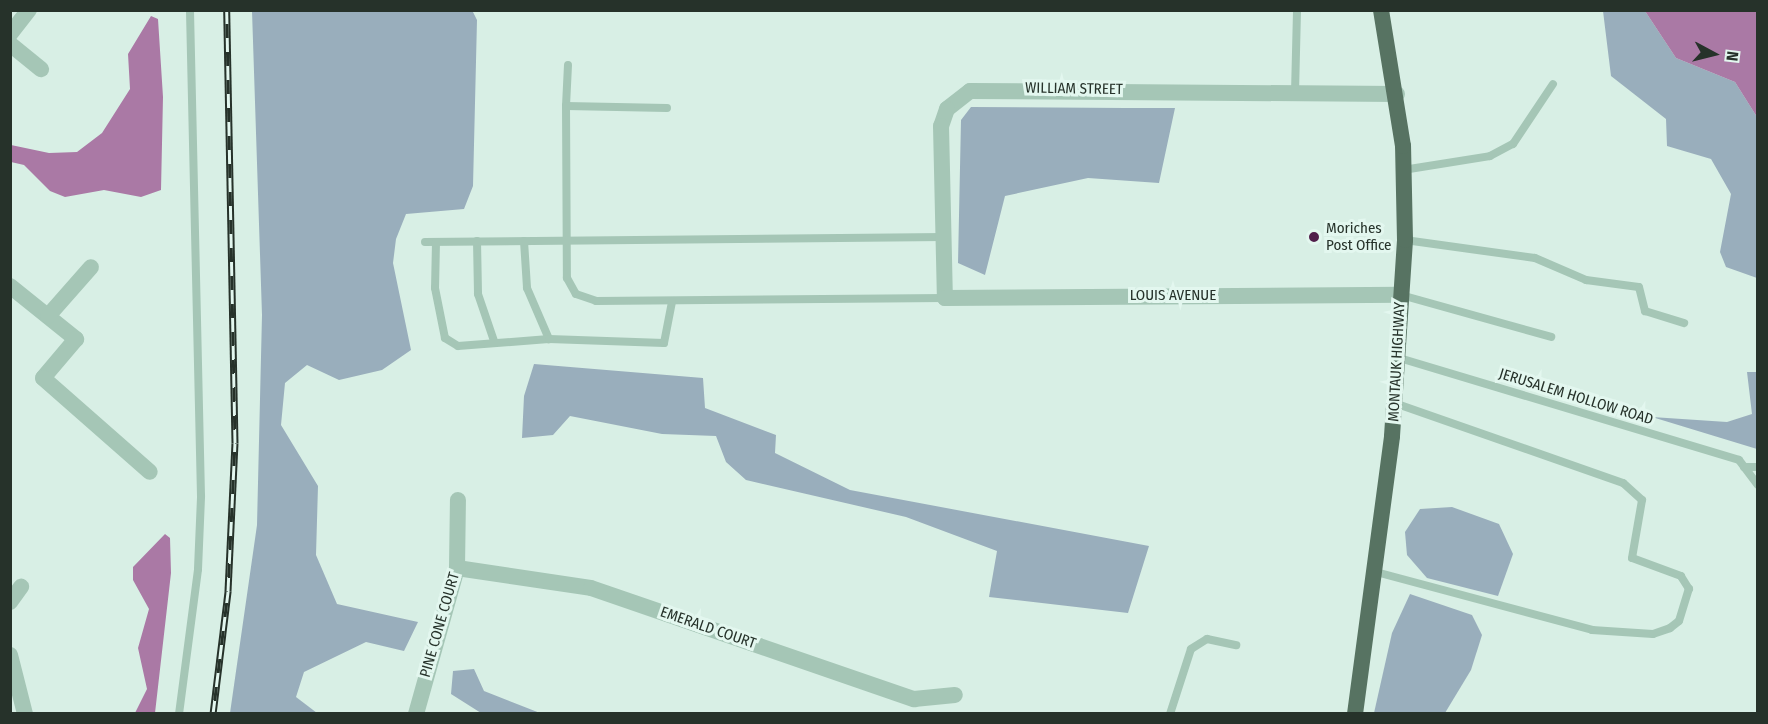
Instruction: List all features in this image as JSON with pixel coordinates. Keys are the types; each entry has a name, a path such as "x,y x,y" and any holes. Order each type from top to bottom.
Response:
{"main road":[{"name":"MONTAUK HIGHWAY","path":"1355,714 1376,572 1394,403 1405,240 1397,94 1381,10"}],"street":[{"path":"10,34 29,10"},
{"path":"10,44 41,69"},
{"name":"WILLIAM STREET","path":"945,298 941,126 947,109 970,91 1397,94"},
{"path":"48,316 91,267"},
{"path":"10,286 76,339 43,378 150,472"},
{"name":"LOUIS AVENUE","path":"945,298 1401,295"},
{"name":"PINE CONE COURT","path":"416,714 457,567 458,500"},
{"name":"EMERALD COURT","path":"457,567 591,588 914,699 955,695"},
{"path":"10,602 21,587"},
{"path":"10,655 25,714"}],"lane":[{"path":"179,714 198,569 201,496 190,10"},
{"path":"1295,93 1297,10"},
{"path":"568,65 565,240 567,278 576,294 596,301 672,302 945,298"},
{"path":"1402,170 1490,156 1513,144 1552,84"},
{"path":"566,106 667,108"},
{"path":"425,242 944,237"},
{"path":"1405,240 1535,258 1586,280 1639,287 1645,311 1684,323"},
{"path":"477,241 478,294 494,341"},
{"path":"525,241 527,288 549,339"},
{"path":"436,242 435,288 445,338 458,346 494,341 549,339 664,343 672,302"},
{"path":"1401,295 1551,337"},
{"name":"JERUSALEM HOLLOW ROAD","path":"1396,357 1739,460 1758,485"},
{"path":"1376,572 1592,630 1653,634 1670,628 1679,621 1689,589 1681,576 1632,558 1642,500 1630,487 1394,403"},
{"name":"JERUSALEM HOLLOW ROAD","path":"1744,467 1758,467"},
{"path":"1170,714 1191,649 1208,639 1236,645"}],"shaded area":[{"path":"472,10 477,20 473,186 464,209 406,214 396,239 393,263 411,350 382,370 339,380 307,365 285,383 281,425 318,486 316,555 337,604 418,622 404,651 366,642 304,672 296,697 317,713 230,713 257,525 262,315 252,11"},
{"path":"1603,11 1645,11 1676,58 1735,82 1757,117 1757,278 1726,267 1720,252 1731,194 1711,159 1667,146 1666,119 1611,76"},
{"path":"1645,11 1757,11 1757,117 1735,82 1676,58"},
{"path":"151,16 158,19 163,97 161,190 141,197 104,190 65,197 50,191 24,165 11,162 11,145 49,153 77,152 102,133 130,89 128,54"},
{"path":"971,107 1175,108 1159,183 1088,178 1005,196 985,275 958,263 961,120"},
{"path":"534,364 703,378 705,408 776,435 775,453 850,490 1149,546 1128,613 989,597 997,551 906,517 746,480 726,462 716,436 662,434 570,416 553,435 522,438 524,396"},
{"path":"1747,372 1757,372 1757,449 1652,417 1727,422 1752,414"},
{"path":"1452,507 1499,524 1513,554 1498,596 1427,578 1407,555 1405,532 1420,509"},
{"path":"165,534 170,538 171,573 155,713 135,713 147,689 138,648 149,609 133,580 133,567"},
{"path":"1410,594 1472,615 1482,635 1471,670 1445,713 1374,713 1392,633"},
{"path":"474,669 484,691 540,713 481,713 451,694 453,671"}],"railway":[{"path":"213,714 228,591 235,443 227,10"}],"place":[{"name":"Moriches Post Office","path":"1314,237"}]}
